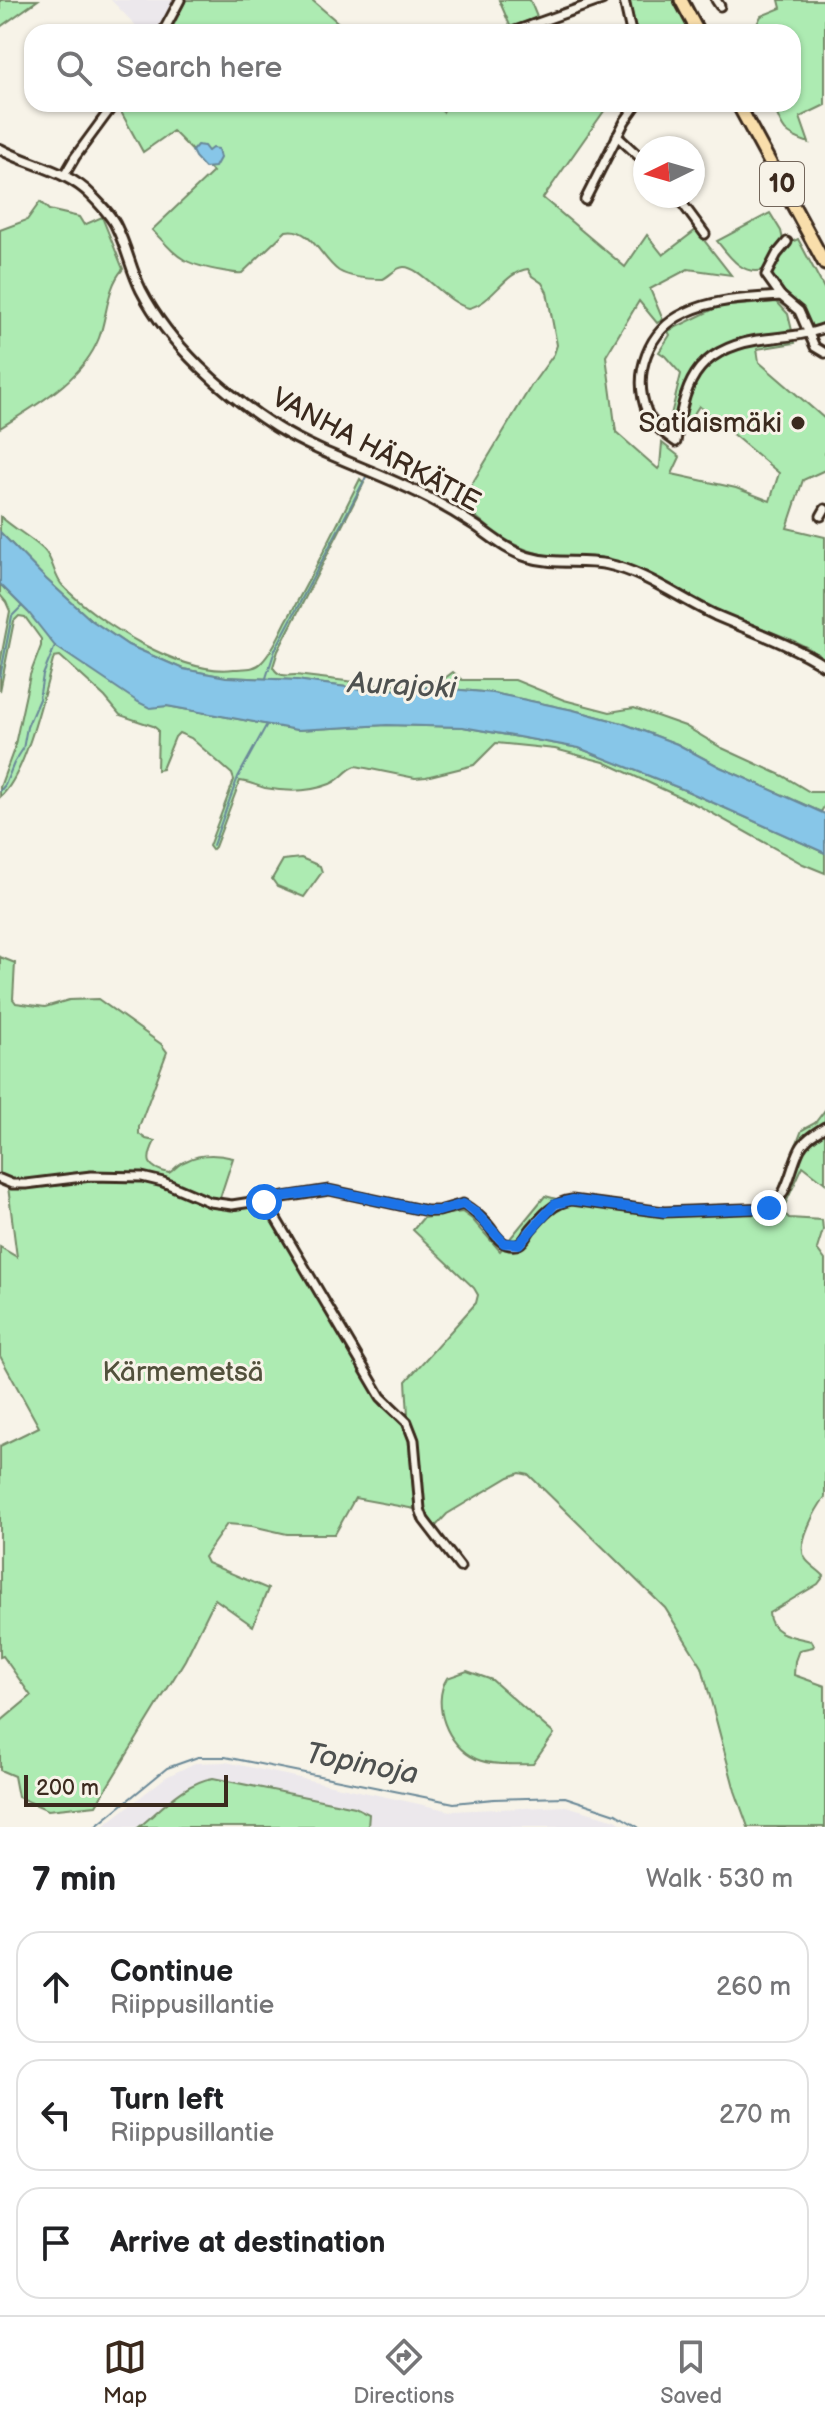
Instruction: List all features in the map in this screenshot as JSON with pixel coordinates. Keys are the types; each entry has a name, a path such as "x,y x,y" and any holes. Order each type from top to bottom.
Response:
{"highway":[{"path":"681,0 694,24"},
{"name":"10","path":"742,112 825,264"}],"street":[{"path":"167,24 180,0"},
{"path":"534,24 602,0"},
{"path":"624,0 629,24"},
{"path":"64,176 108,112"},
{"path":"585,200 632,112"},
{"path":"617,136 633,151"},
{"name":"VANHA HÄRKÄTIE","path":"0,149 64,176 91,194 116,224 131,268 160,321 204,371 235,398 279,428 429,498 503,546 526,557 551,562 606,564 634,574 712,614 809,655 825,666"},
{"path":"686,208 705,234"},
{"path":"787,242 766,275 781,296 799,311 815,347 825,353"},
{"path":"781,296 708,305 664,325 645,357 640,373 646,410 660,430 676,442 686,390 698,368 737,345 825,328"},
{"path":"0,1179 12,1184 26,1184 91,1176 142,1177 163,1182 210,1202 232,1205 329,1190 427,1211 463,1204 474,1211 504,1243 519,1244 555,1204 562,1201 586,1201 664,1212 769,1208 777,1203 785,1188 800,1147 825,1127"},
{"path":"264,1202 381,1397 411,1429 420,1509 424,1520 460,1567"}],"shaded area":[{"path":"111,0 186,0 174,24 134,24"},
{"path":"226,1762 451,1811 566,1806 616,1820 626,1827 102,1827 166,1777 195,1763"}],"green space":[{"path":"0,0 38,0 0,27"},
{"path":"186,0 312,0 340,24 174,24"},
{"path":"499,0 530,0 537,17 520,24 509,24"},
{"path":"629,0 674,0 687,24 635,24"},
{"path":"779,0 823,0 825,4 825,105 800,117 809,143 785,130 776,112 801,112 801,24 757,24 761,16 781,8"},
{"path":"121,112 603,112 543,198 625,267 647,235 663,255 696,230 731,275 688,269 650,289 663,320 657,323 639,301 606,356 616,432 658,469 662,443 680,457 672,474 736,488 770,501 779,473 699,406 690,420 671,415 681,374 659,352 670,335 668,331 718,307 777,302 788,314 795,343 757,349 759,362 825,419 825,470 803,480 787,528 825,537 825,659 804,646 724,613 633,567 606,559 549,556 519,547 494,532 459,501 557,345 547,292 528,269 512,276 485,300 469,308 404,267 383,279 360,278 339,271 309,239 295,231 286,231 242,273 190,263 152,230 213,172 173,131 143,152"},
{"path":"40,202 49,210 79,217 84,225 102,217 123,269 110,293 99,338 81,367 43,401 0,428 0,230 27,220"},
{"path":"770,213 783,240 764,270 749,270 731,258 717,241"},
{"path":"798,239 825,290 825,321 818,328 812,329 799,307 783,295 770,275 787,244"},
{"path":"360,479 364,483 278,651 273,667 277,673 380,685 441,681 453,672 462,680 515,680 564,700 610,712 634,708 685,726 810,792 825,792 825,805 821,812 720,767 677,744 622,723 573,710 493,693 430,687 375,691 296,680 226,677 183,669 128,645 91,620 0,532 0,516 43,549 60,582 78,600 97,616 142,644 190,664 213,669 249,668 259,665 273,647"},
{"path":"0,584 28,612 150,707 167,706 297,730 387,725 463,727 579,748 687,791 825,853 825,873 699,806 604,762 555,749 496,743 474,765 426,777 415,778 356,766 330,784 306,790 265,788 240,781 212,850 209,846 234,780 232,774 191,738 179,733 162,769 157,770 158,730 120,715 60,656 54,657 18,771 0,797 0,787 14,749 41,639 25,617 19,616 14,621 0,691 0,663 10,611 0,595"},
{"path":"301,858 320,866 322,872 304,897 277,886 272,879 283,860"},
{"name":"Kärmemetsä","path":"0,957 15,963 13,999 16,1003 45,1007 69,1000 98,999 161,1044 167,1052 139,1127 139,1134 155,1141 150,1163 156,1169 169,1173 181,1163 203,1155 233,1158 217,1207 255,1207 266,1212 381,1405 402,1424 408,1435 415,1509 355,1498 335,1534 287,1534 227,1524 204,1557 207,1563 268,1589 253,1626 215,1599 185,1660 96,1805 48,1810 18,1797 14,1776 0,1770 0,1722 31,1696 3,1656 0,1657 0,1446 39,1427 0,1356 0,1247 17,1257 7,1179 0,1175"},
{"path":"825,1110 825,1183 803,1166 782,1211 789,1218 822,1220 823,1230 817,1249 825,1260 825,1497 808,1527 803,1552 807,1561 824,1576 818,1584 769,1613 773,1626 778,1630 812,1641 814,1645 799,1650 794,1675 825,1686 825,1827 748,1827 735,1791 702,1667 665,1608 529,1475 520,1473 509,1477 447,1514 435,1527 425,1512 417,1433 408,1415 406,1381 476,1303 478,1295 413,1230 423,1218 462,1212 500,1251 545,1196 571,1203 664,1216 771,1210 802,1130 815,1123"},
{"path":"467,1671 492,1680 554,1734 533,1764 482,1761 457,1745 441,1712 442,1688 447,1678"},
{"path":"213,1778 355,1807 369,1814 368,1827 139,1827 183,1791"}],"water":[{"path":"197,145 204,146 208,151 218,149 220,158 215,167 205,168 195,157 192,151"},
{"path":"0,532 91,620 128,645 183,669 226,677 296,680 375,691 430,687 493,693 622,723 677,744 720,767 825,814 825,853 687,791 579,748 463,727 387,725 297,730 167,706 150,708 55,646 0,584"}],"waterway":[{"path":"266,678 275,650 368,473"},
{"path":"0,677 12,616 22,606"},
{"path":"0,791 23,749 27,727 39,699 43,675 55,646"},
{"path":"213,845 238,777 266,726"},
{"name":"Topinoja","path":"95,1827 167,1768 198,1757 225,1757 454,1803 565,1797 616,1814 638,1827"}],"place":[{"name":"Satiaismäki","path":"798,423"}],"route":[{"path":"264,1202 329,1190 413,1210 439,1211 463,1204 474,1211 497,1238 511,1245 524,1240 555,1204 562,1201 586,1201 664,1212 769,1208"}],"water label":[{"name":"Aurajoki","path":"402,686"}]}
